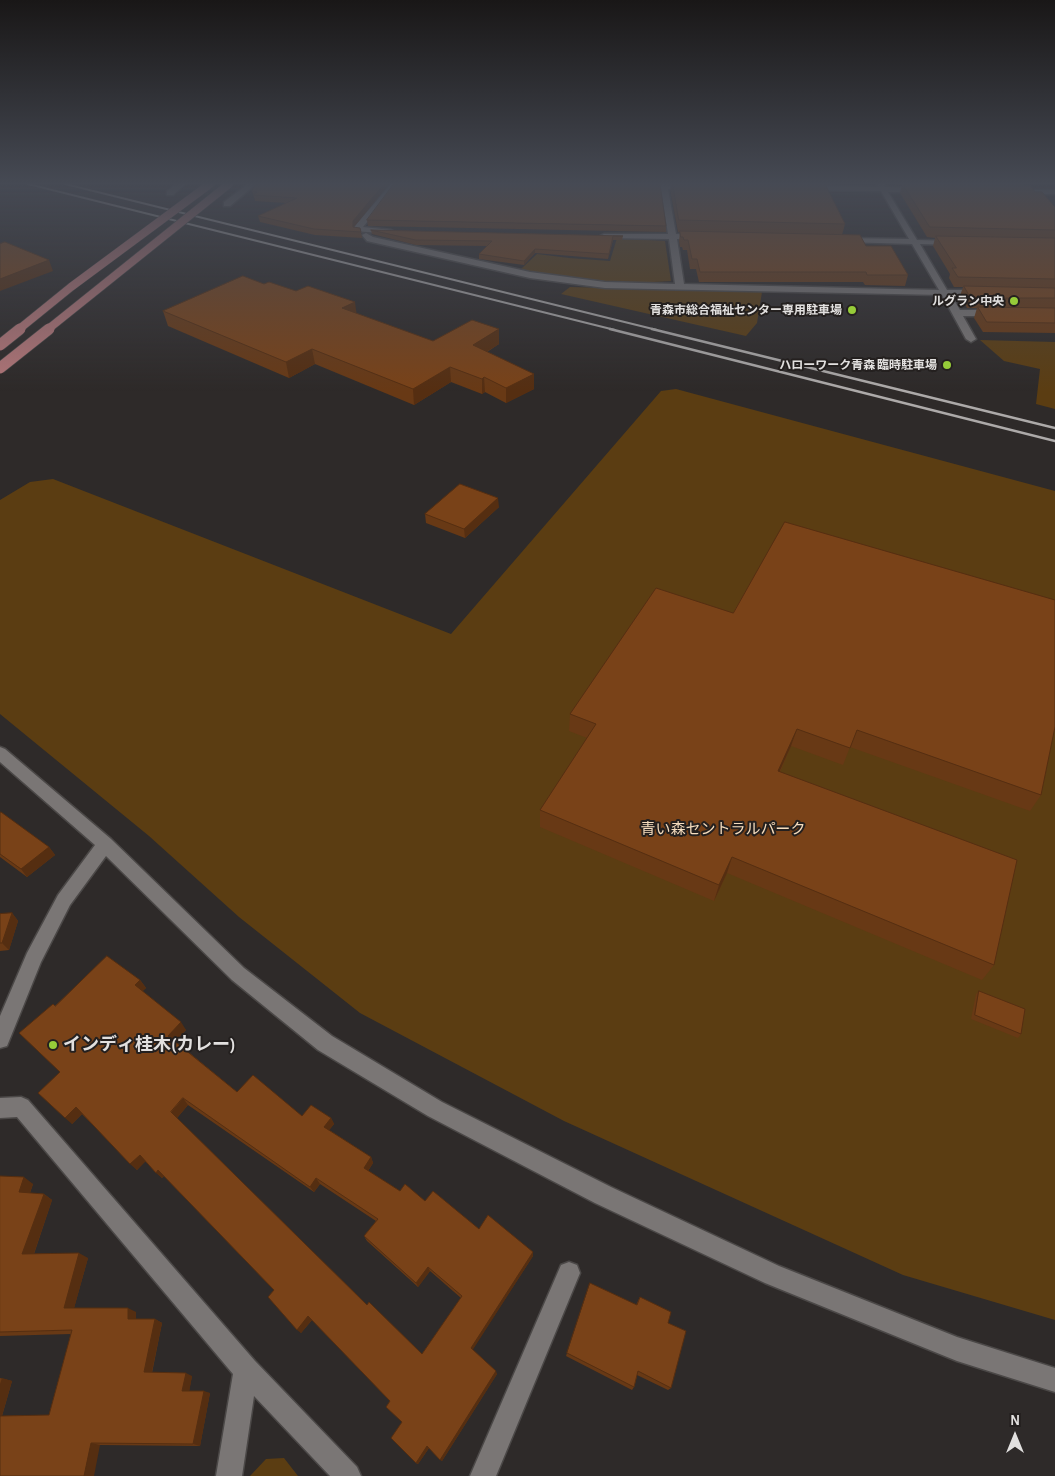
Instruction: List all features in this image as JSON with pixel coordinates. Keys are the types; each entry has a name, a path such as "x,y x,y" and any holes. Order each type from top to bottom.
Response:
{"main road":[{"path":"0,345 71,287 117,253"},
{"path":"0,368 143,253"}],"street":[{"path":"432,253 530,275 605,285 989,293"},
{"path":"675,253 680,286"},
{"path":"921,253 971,340"},
{"path":"957,313 1006,313"},
{"path":"0,753 105,844 238,974 325,1043 435,1109 603,1195 773,1275 957,1349 1055,1380"},
{"path":"0,1039 4,1017 64,900 105,844"},
{"path":"0,1108 20,1107 246,1370 348,1476"},
{"path":"483,1476 569,1273"},
{"path":"229,1476 246,1370"}],"green space":[{"path":"612,253 667,253 671,281 595,281 520,270 537,254 610,261"},
{"path":"570,287 762,292 757,323 746,336 561,294"},
{"path":"980,340 1055,342 1055,409 1036,404 1040,369 1004,361"},
{"name":"青い森セントラルパーク","path":"676,389 1055,491 1055,1320 903,1275 564,1121 360,1013 239,917 149,836 0,714 0,500 30,482 53,479 451,634 661,391"},
{"path":"284,1458 298,1476 250,1476 266,1459"}],"building":[{"path":"0,253 32,253 49,260 0,279"},
{"path":"480,253 531,253 524,261 479,254"},
{"path":"691,253 895,253 908,275 867,275 866,272 700,272 697,259 692,259"},
{"path":"947,253 1055,253 1055,279 958,277 952,268 956,268"},
{"path":"243,276 264,284 269,282 296,291 308,286 355,302 342,308 433,341 472,320 499,329 473,345 534,374 506,388 484,377 482,379 450,367 413,389 312,349 286,362 163,311"},
{"path":"964,286 1055,288 1055,298 971,298"},
{"path":"978,307 1055,308 1055,323 987,322"},
{"path":"460,484 498,498 464,529 425,514"},
{"path":"785,522 1055,600 1055,727 1041,795 857,730 850,748 797,729 778,771 1017,860 994,965 732,857 719,885 540,810 596,724 570,714 656,588 733,613"},
{"path":"1,812 49,847 21,869 0,854"},
{"path":"12,913 2,943 0,943 0,914"},
{"path":"107,956 140,980 135,985 181,1022 168,1036 237,1092 253,1075 302,1116 311,1105 331,1118 324,1127 371,1157 364,1168 400,1191 405,1184 425,1201 433,1191 479,1229 488,1215 533,1252 471,1348 496,1371 440,1460 427,1446 416,1463 391,1438 402,1422 386,1407 390,1401 308,1316 297,1330 268,1297 274,1290 158,1170 156,1173 140,1155 130,1164 76,1107 65,1118 38,1093 60,1072 19,1033 53,1004 55,1006","holes":["183,1098 310,1187 316,1178 378,1219 364,1236 416,1283 428,1267 462,1296 422,1354 369,1302 367,1305 171,1112"]},
{"path":"979,991 1025,1009 1021,1034 975,1015"},
{"path":"0,1176 24,1177 19,1192 44,1194 22,1254 79,1253 64,1308 128,1308 128,1319 155,1319 144,1372 186,1373 182,1391 204,1391 193,1444 91,1443 84,1476 0,1476 0,1416 49,1415 72,1330 0,1332"},
{"path":"590,1283 637,1305 640,1297 671,1312 668,1323 686,1331 671,1388 638,1371 634,1387 567,1353"}],"railway":[{"path":"305,253 615,330"},
{"path":"344,253 657,330"},
{"path":"610,329 1055,441"},
{"path":"652,329 1055,428"}],"place":[{"name":"ルグラン中央","path":"1014,301"},
{"name":"青森市総合福祉センター専用駐車場","path":"852,310"},
{"name":"ハローワーク青森 臨時駐車場","path":"947,365"},
{"name":"インディ桂木(カレー)","path":"53,1045"}]}
